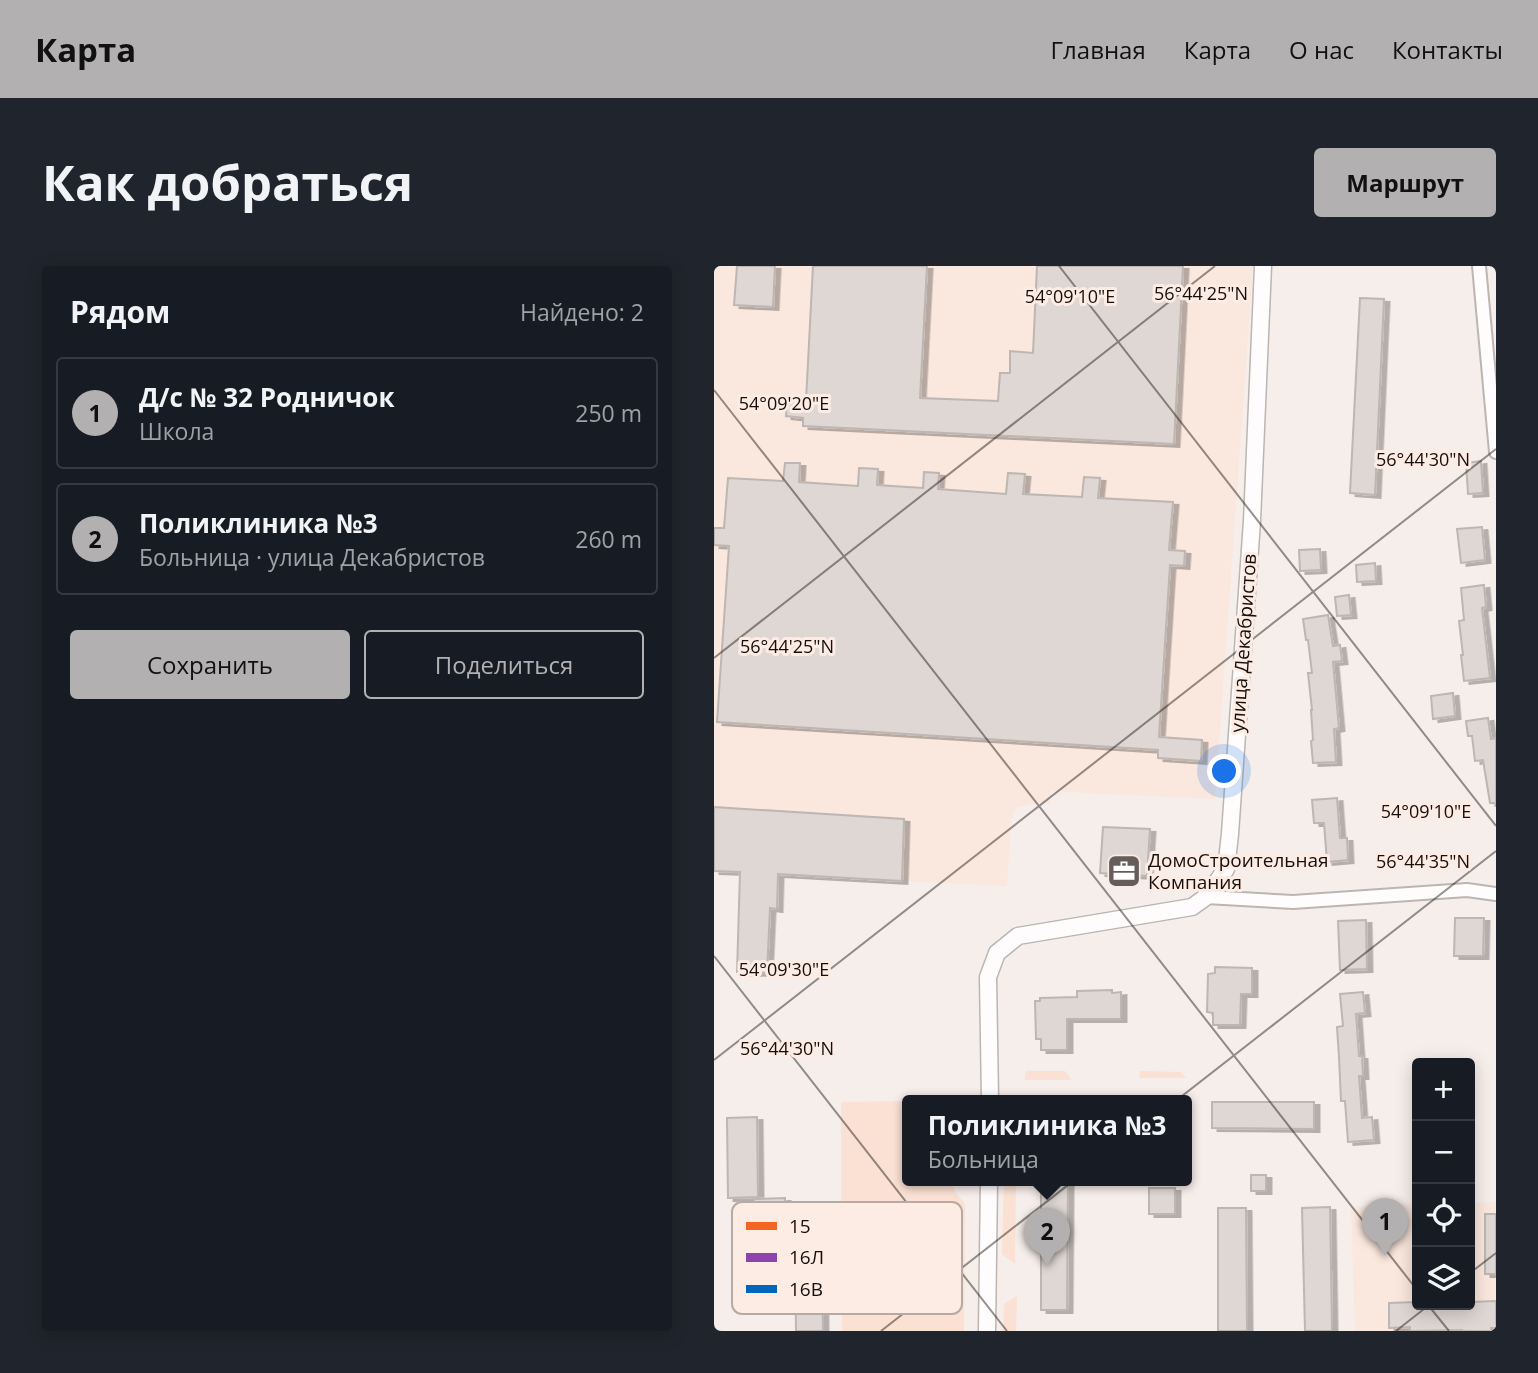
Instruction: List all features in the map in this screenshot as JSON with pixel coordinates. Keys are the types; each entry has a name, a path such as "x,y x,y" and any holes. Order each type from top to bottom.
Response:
{"street":[{"name":"улица Декабристов","path":"1206,897 1226,869 1230,834 1252,521 1264,266"},
{"path":"1479,266 1496,452"},
{"path":"990,1095 988,977 997,953 1018,936 1192,907 1206,897 1293,902 1467,890 1496,894"},
{"path":"987,1331 989,1186"}],"shaded area":[{"path":"714,266 1253,266 1215,799 1051,791 1051,804 1035,803 1016,808 1011,819 1007,886 714,871"},
{"path":"1026,1071 1065,1071 1072,1080 1025,1080"},
{"path":"1140,1071 1181,1072 1186,1078 1139,1078"},
{"path":"902,1101 902,1186 954,1186 965,1204 964,1331 842,1331 842,1314 962,1314 962,1202 841,1202 841,1102"},
{"path":"1004,1186 1016,1186 1015,1264 1002,1254"},
{"path":"1496,1202 1496,1331 1355,1331 1351,1207 1412,1204 1412,1310 1475,1310 1475,1203"},
{"path":"1017,1296 1016,1331 1003,1331 1004,1304"}],"building":[{"path":"737,266 775,266 773,307 734,305"},
{"path":"813,266 927,266 920,398 998,401 1000,373 1010,373 1010,351 1033,353 1037,266 1183,266 1174,444 803,426 803,418 786,416 787,400 806,401"},
{"path":"1360,298 1384,299 1375,495 1350,493"},
{"path":"1481,461 1483,493 1468,494 1466,463"},
{"path":"785,463 800,463 799,482 858,486 859,468 878,469 877,485 923,488 924,472 939,473 938,489 1006,494 1008,473 1025,474 1023,494 1082,497 1084,477 1100,478 1098,498 1173,502 1169,550 1185,551 1184,566 1170,565 1159,737 1202,740 1201,761 1158,758 1158,750 717,722 729,546 714,545 714,528 724,528 728,478 783,481"},
{"path":"1482,527 1485,560 1461,563 1457,529"},
{"path":"1320,549 1321,570 1300,571 1299,550"},
{"path":"1375,563 1376,581 1357,582 1356,565"},
{"path":"1484,585 1486,607 1482,608 1490,678 1464,681 1459,621 1464,620 1461,588"},
{"path":"1349,595 1351,615 1337,616 1335,597"},
{"path":"1328,615 1333,646 1340,645 1342,661 1333,662 1339,728 1334,729 1336,762 1313,763 1308,673 1312,673 1303,619"},
{"path":"1453,693 1455,716 1433,719 1431,696"},
{"path":"1488,718 1491,739 1496,738 1496,803 1490,803 1483,760 1475,761 1472,736 1468,736 1466,721"},
{"path":"1337,798 1340,838 1347,838 1348,860 1327,862 1324,823 1314,823 1312,800"},
{"path":"714,807 904,819 902,881 778,874 777,909 770,908 767,973 737,972 740,872 714,871"},
{"path":"1103,827 1150,829 1147,876 1100,873"},
{"path":"1455,918 1484,918 1483,956 1454,956"},
{"path":"1366,920 1367,969 1340,970 1338,921"},
{"path":"1215,967 1252,968 1252,994 1241,994 1240,1025 1213,1025 1213,1013 1207,1012 1208,974 1215,973"},
{"path":"1112,990 1112,993 1121,992 1121,1019 1067,1019 1067,1050 1041,1050 1041,1039 1036,1039 1035,1001 1040,1001 1040,998 1077,997 1077,991"},
{"path":"1363,992 1365,1013 1356,1014 1359,1056 1362,1056 1363,1076 1359,1076 1362,1118 1372,1117 1374,1140 1348,1142 1345,1101 1341,1101 1337,1027 1343,1026 1340,994"},
{"path":"1212,1102 1314,1102 1314,1129 1212,1128"},
{"path":"757,1117 758,1197 728,1198 727,1118"},
{"path":"1251,1175 1266,1175 1266,1191 1251,1191"},
{"path":"1041,1186 1068,1186 1067,1310 1041,1310"},
{"path":"1149,1188 1175,1188 1175,1214 1149,1214"},
{"path":"785,1198 785,1202 754,1202 754,1199"},
{"path":"1330,1207 1332,1331 1305,1331 1302,1208"},
{"path":"1218,1208 1246,1208 1247,1331 1218,1331"},
{"path":"1485,1214 1496,1214 1496,1274 1485,1274"},
{"path":"1496,1301 1496,1328 1491,1328 1491,1331 1410,1331 1410,1327 1389,1328 1389,1303 1412,1302 1412,1310 1475,1310 1475,1302"},
{"path":"796,1314 823,1314 823,1331 796,1331"}],"place":[{"name":"ДомоСтроительная Компания","path":"1124,871"},
{"name":"Д/с № 32 Родничок","path":"1385,1256"},
{"name":"Поликлиника №3","path":"1047,1266"}]}
